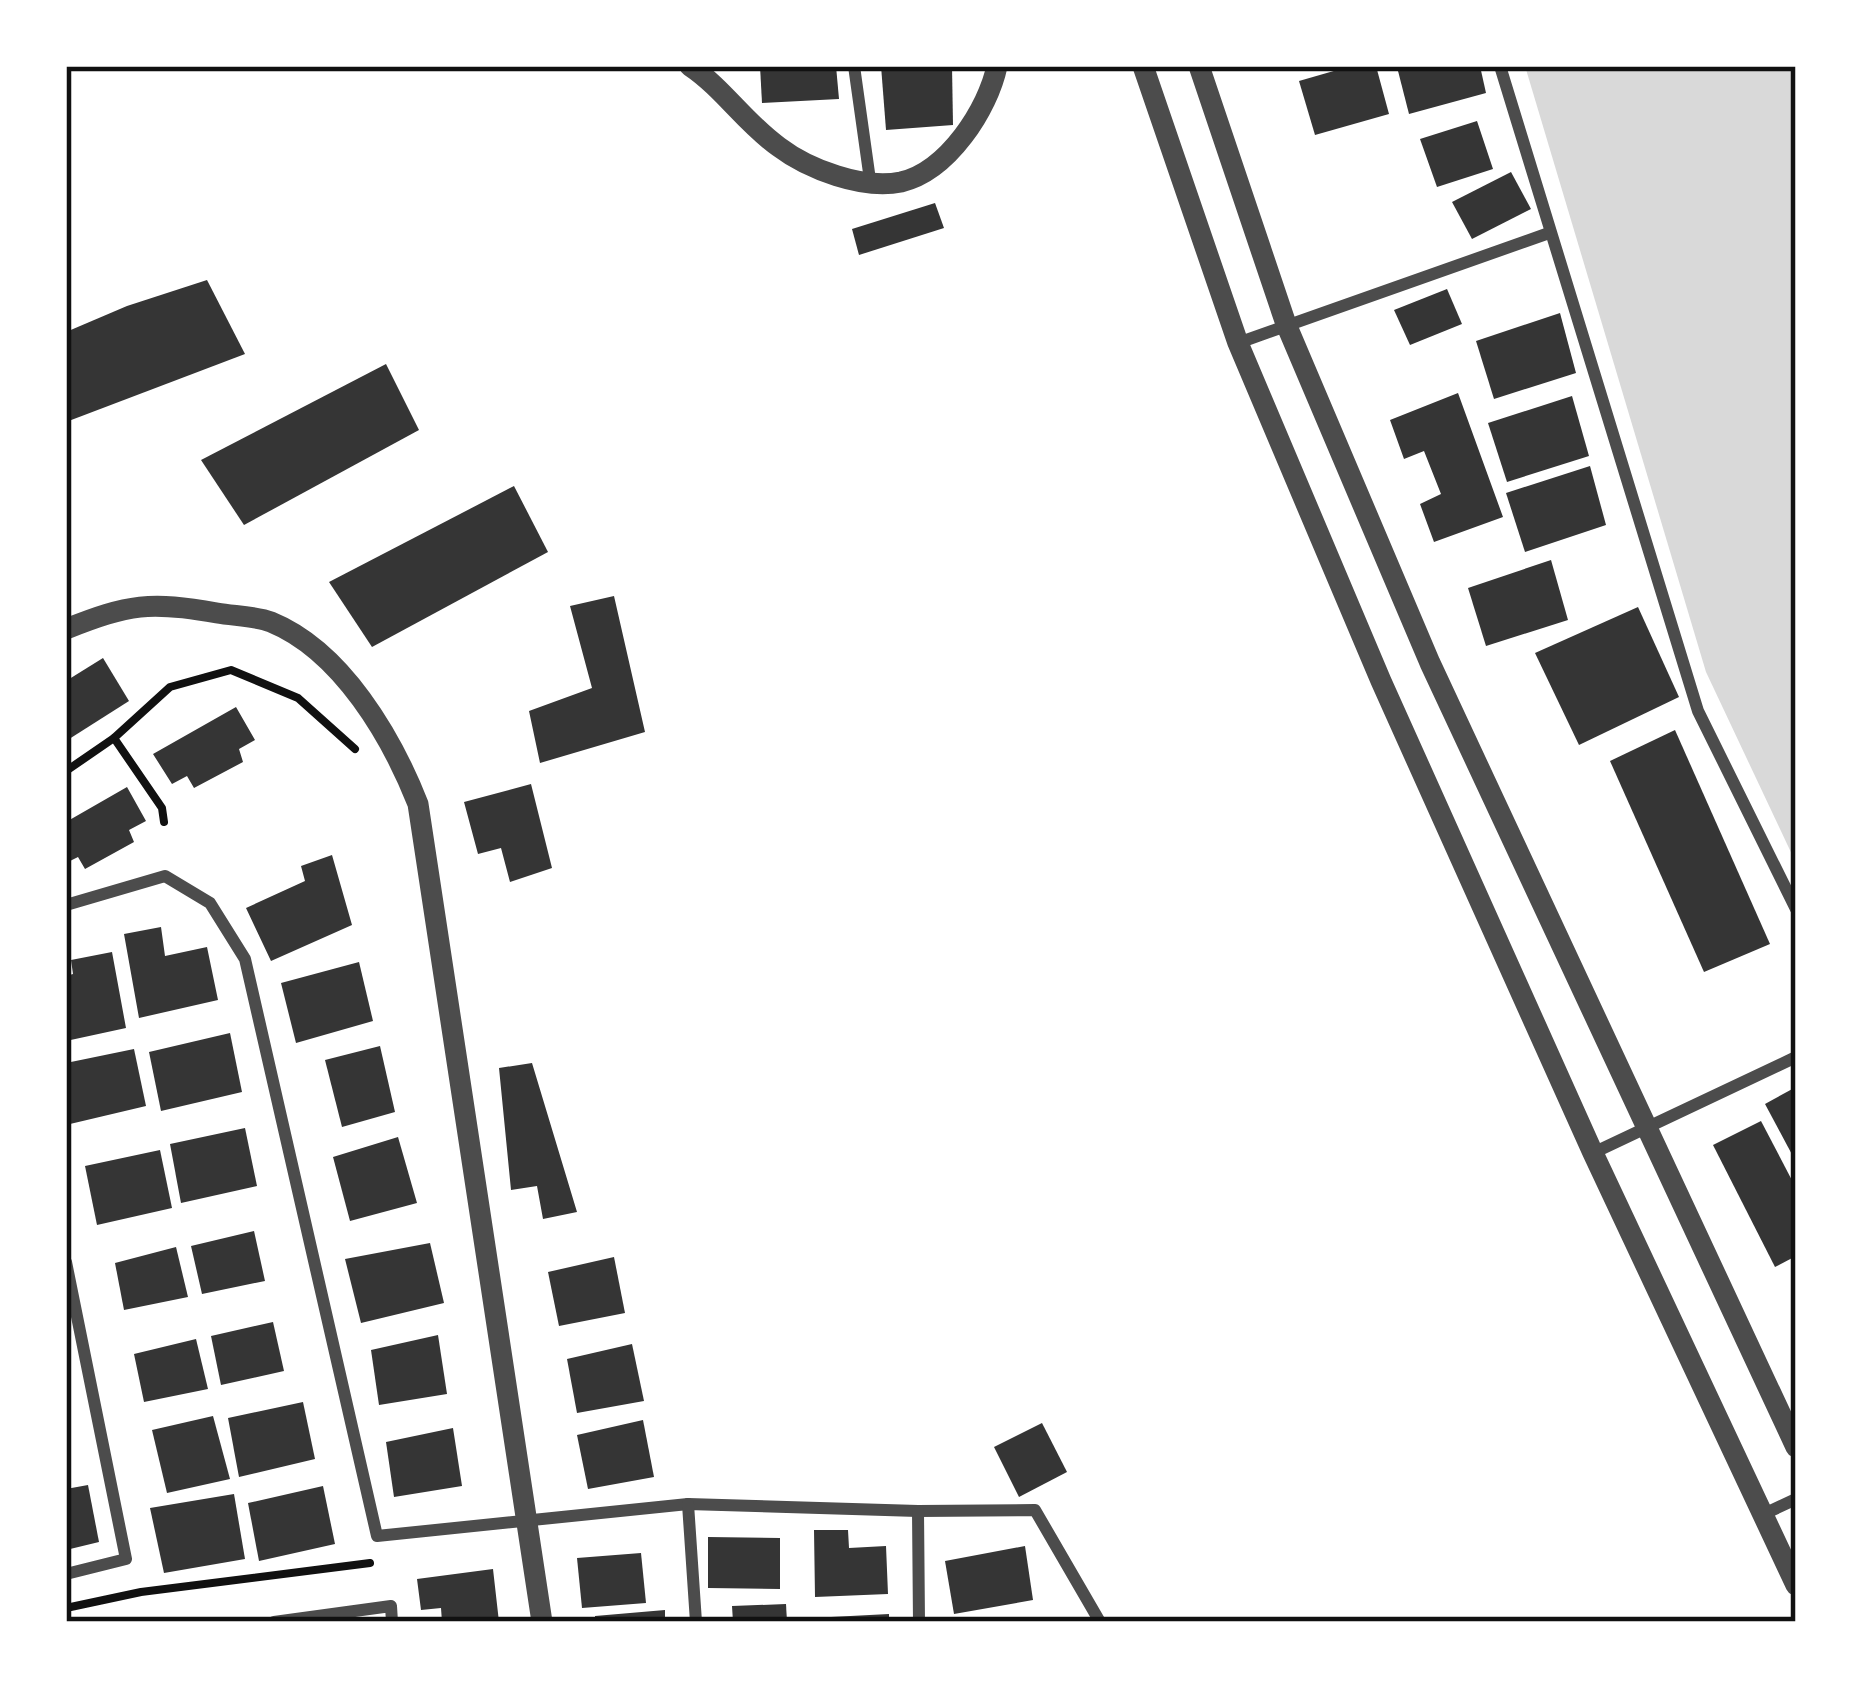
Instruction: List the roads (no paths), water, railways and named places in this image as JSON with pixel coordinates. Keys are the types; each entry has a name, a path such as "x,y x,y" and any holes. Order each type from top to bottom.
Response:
{"street":[{"path":"854,66 870,181"},
{"path":"693,67 779,148 823,170 870,181 902,182 939,161 967,132 991,92 997,66"},
{"path":"1143,66 1238,343 1381,681 1593,1153 1796,1585"},
{"path":"1199,66 1286,324 1430,663 1796,1447"},
{"path":"1500,66 1698,711 1796,909"},
{"path":"1238,343 1549,233"},
{"path":"66,629 114,610 159,603 271,622 318,652 361,699 397,751 418,804 542,1622"},
{"path":"66,905 165,876 210,903 245,959 376,1536 688,1504 1035,1510 1100,1622"},
{"path":"1593,1153 1796,1057"},
{"path":"66,1262 126,1559 66,1574"},
{"path":"1764,1514 1796,1498"},
{"path":"688,1504 695,1622"},
{"path":"918,1511 919,1622"},
{"path":"274,1622 391,1606 392,1622"}]}
